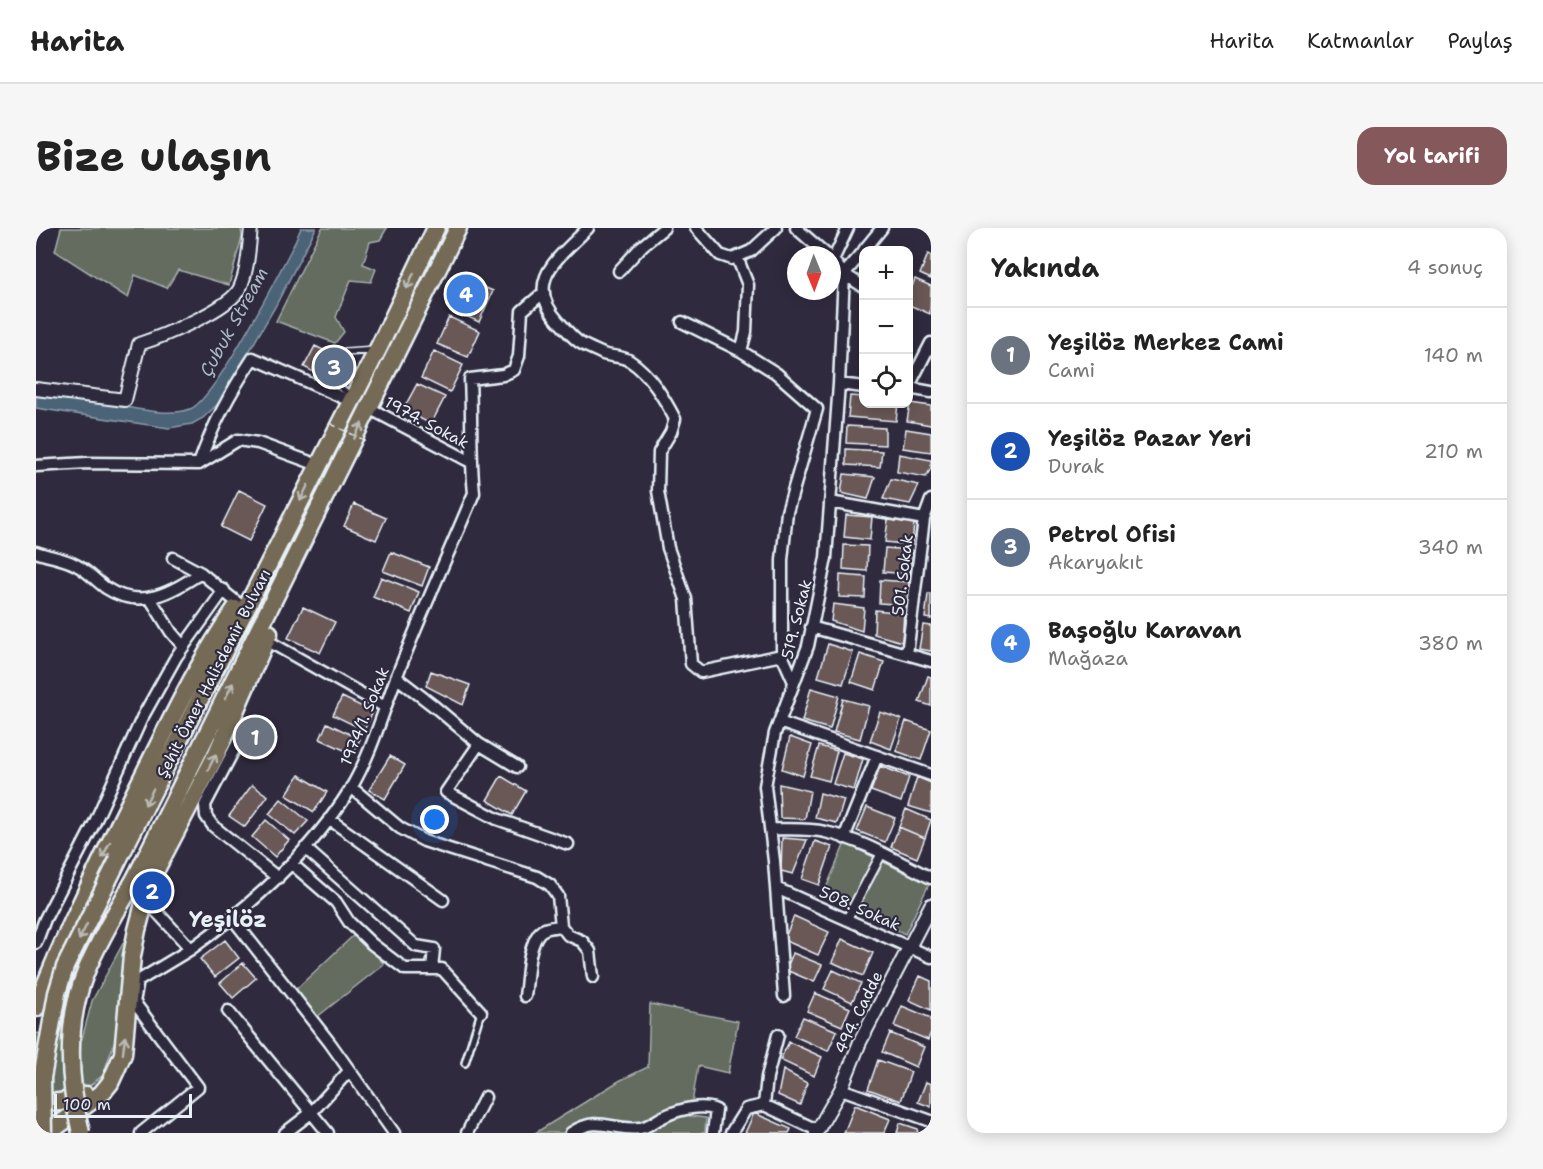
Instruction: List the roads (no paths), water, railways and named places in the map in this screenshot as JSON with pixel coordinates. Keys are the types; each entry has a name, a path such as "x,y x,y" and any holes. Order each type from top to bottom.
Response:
{"highway":[{"name":"Şehit Ömer Halisdemir Bulvarı","path":"43,1133 42,1078 57,993 65,967 377,350 436,228"},
{"name":"Şehit Ömer Halisdemir Bulvarı","path":"81,1133 72,1086 70,1051 73,1014 86,970 137,874 295,559 458,228"},
{"name":"Şehit Ömer Halisdemir Bulvarı","path":"48,1133 96,1098 110,1083 123,1054 132,956 150,881 216,755 267,640 295,559"},
{"path":"36,1008 91,881 216,636 270,562"},
{"path":"36,1096 45,1102 59,1102 86,1095 110,1083"}],"street":[{"path":"36,389 125,400 139,344 166,335 196,320 224,303 239,289 249,253 251,228"},
{"path":"588,228 549,270 543,285 544,298 551,313 581,344 604,354 628,360 644,374 665,400 675,418 671,432 659,452 658,491 668,548 686,599 691,664 701,672 782,655"},
{"path":"620,271 642,246 664,228"},
{"path":"696,228 720,255 732,259 751,251 776,228"},
{"path":"796,228 817,246"},
{"path":"839,246 848,228"},
{"path":"868,246 882,228"},
{"path":"737,257 748,285 746,332 741,351"},
{"path":"844,274 859,257"},
{"path":"841,270 859,284"},
{"name":"519. Sokak","path":"784,996 765,786 779,722 808,646 826,558 839,384 844,274"},
{"path":"471,462 473,444 470,379 503,375 514,370 519,356 522,311 543,293"},
{"path":"682,322 741,351 776,373 817,410 787,512 782,560 782,655 794,682"},
{"path":"913,379 931,342"},
{"path":"199,464 215,421 229,394 254,358 351,399"},
{"path":"839,384 859,386"},
{"path":"913,388 931,392"},
{"name":"1974. Sokak","path":"369,408 471,462"},
{"path":"36,466 87,463 199,464 238,440 258,443 318,465"},
{"name":"1974/1. Sokak","path":"141,1133 198,1087 134,1002 138,981 191,949 233,919 292,864 329,819 351,787 373,742 396,677 474,493 471,462"},
{"name":"501. Sokak","path":"907,654 924,519 931,500"},
{"path":"830,501 924,519"},
{"path":"36,552 79,566 118,595 134,599 150,598 176,589 201,573"},
{"path":"172,558 201,573 239,604"},
{"path":"36,944 45,919 94,824 142,718 183,646 224,590"},
{"path":"150,598 171,632 183,646"},
{"path":"812,627 931,661"},
{"path":"267,640 385,707"},
{"path":"396,677 478,744 517,767"},
{"path":"779,722 931,776"},
{"path":"237,744 205,805 206,816 213,826 278,878"},
{"path":"478,744 446,792 497,819 568,844"},
{"path":"844,837 876,756"},
{"path":"351,787 400,828 424,841 537,877 550,885 558,896 561,926 568,935 582,941 590,951 593,977"},
{"path":"329,819 443,900"},
{"path":"770,829 824,831 844,837 931,878"},
{"path":"305,848 416,946 434,949 432,969"},
{"path":"847,919 882,854"},
{"path":"292,864 336,902 349,922 372,944 405,969 442,969 481,1012"},
{"name":"508. Sokak","path":"776,888 931,957"},
{"path":"145,899 191,949"},
{"name":"494. Cadde","path":"816,1131 841,1089 860,1042 931,905"},
{"path":"233,919 330,1043 390,1132"},
{"path":"525,996 531,951 539,933 546,928 561,926"},
{"path":"228,1011 328,1133"},
{"path":"764,1105 767,1077 778,1035"},
{"path":"285,1133 311,1113 350,1071"},
{"path":"841,1089 931,1120"},
{"path":"467,1133 485,1097"},
{"path":"731,1133 746,1109 764,1105 816,1131"},
{"path":"572,1133 586,1124 598,1123 641,1128 667,1115 706,1106 716,1110 713,1133"}],"lane":[{"path":"351,399 330,380 345,352 377,350"},
{"path":"465,1063 481,1012"}],"water":[{"path":"301,228 316,228 275,307 220,402 203,418 192,424 169,428 36,408 36,396 162,412 190,409 201,401 229,361 275,281"}],"place":[{"name":"Başoğlu Karavan","path":"466,294"},
{"name":"Petrol Ofisi","path":"334,367"},
{"name":"Yeşilöz Merkez Cami","path":"255,737"},
{"name":"Yeşilöz Pazar Yeri","path":"152,891"}],"district":[{"name":"Yeşilöz","path":"228,919"}],"water label":[{"name":"Çubuk Stream","path":"234,322"}]}
